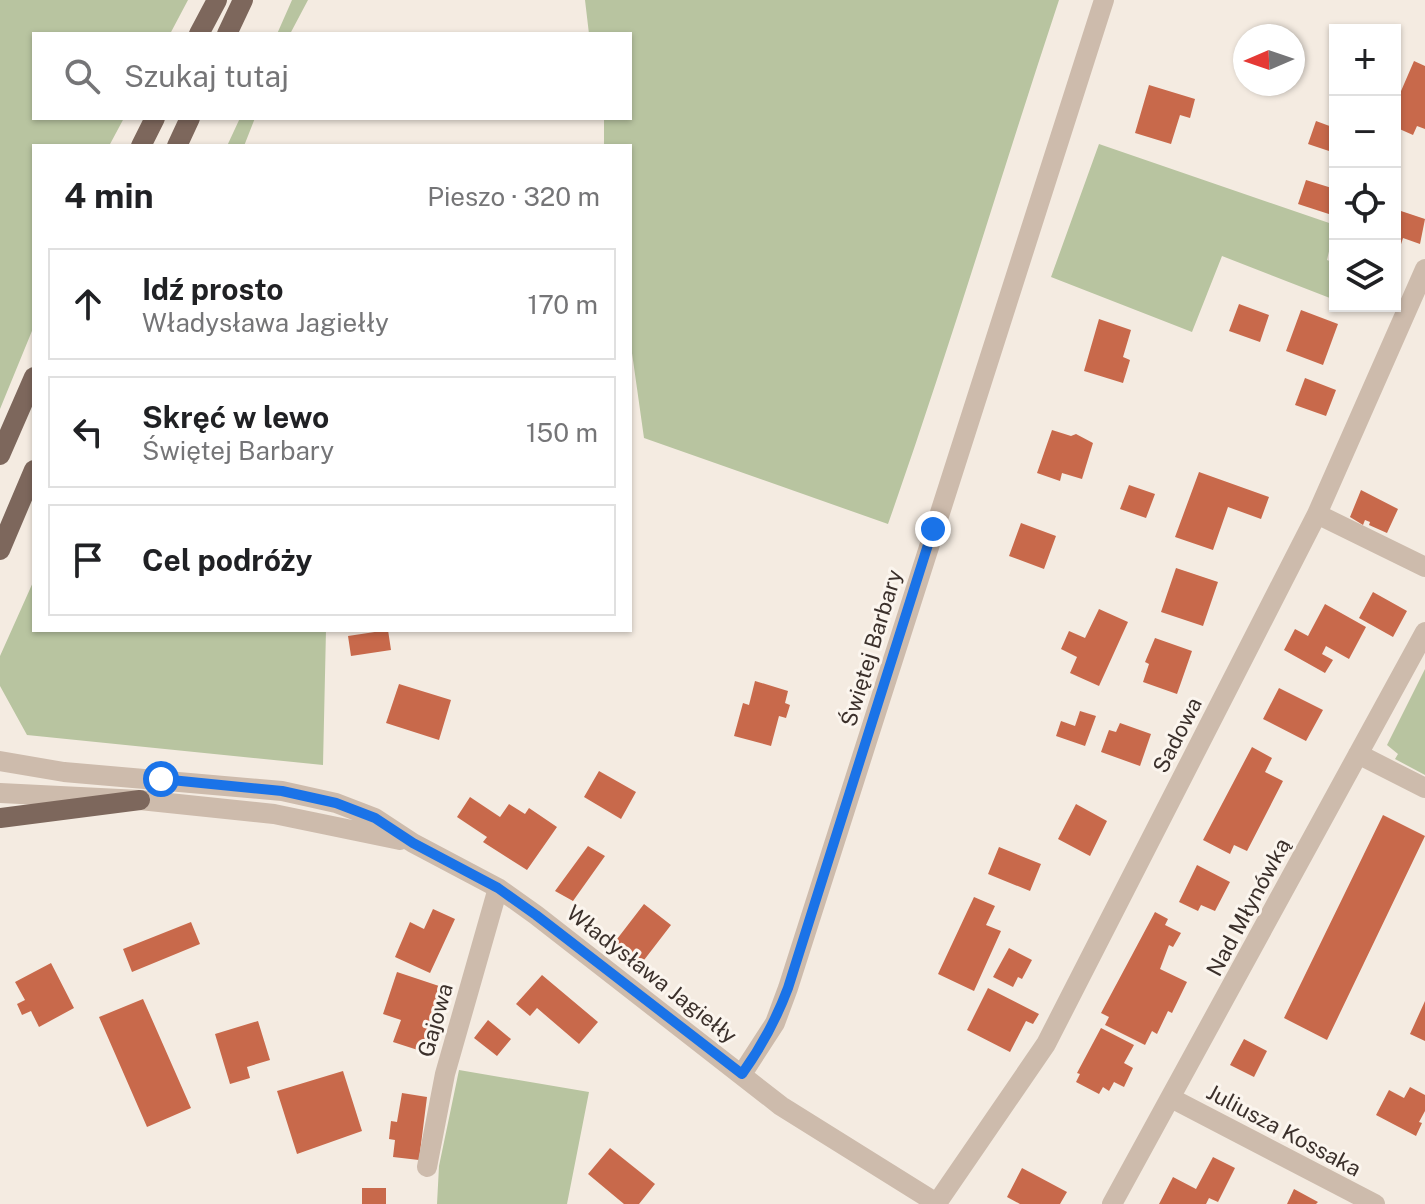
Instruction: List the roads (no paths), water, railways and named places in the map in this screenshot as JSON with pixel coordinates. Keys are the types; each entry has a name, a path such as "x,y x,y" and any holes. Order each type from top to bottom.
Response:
{"main road":[{"path":"200,32 217,0"},
{"path":"228,32 243,0"},
{"path":"142,144 154,120"},
{"path":"178,144 189,120"},
{"path":"0,455 32,382"},
{"path":"0,550 32,475"},
{"path":"0,818 140,800"}],"street":[{"name":"Świętej Barbary","path":"742,1074 775,1023 788,988 1104,0"},
{"name":"Sadowa","path":"937,1204 1046,1044 1317,514 1425,269"},
{"path":"1317,514 1425,567"},
{"name":"Nad Młynówką","path":"1112,1204 1425,632"},
{"path":"1358,754 1425,788"},
{"name":"Władysława Jagiełły","path":"0,761 64,772 282,791 336,803 375,818 413,843 498,888 781,1106 937,1204"},
{"name":"Władysława Jagiełły","path":"0,793 140,800 274,814 413,843"},
{"name":"Gajowa","path":"427,1167 445,1074 498,888"},
{"name":"Juliusza Kossaka","path":"1171,1098 1375,1204"}]}
